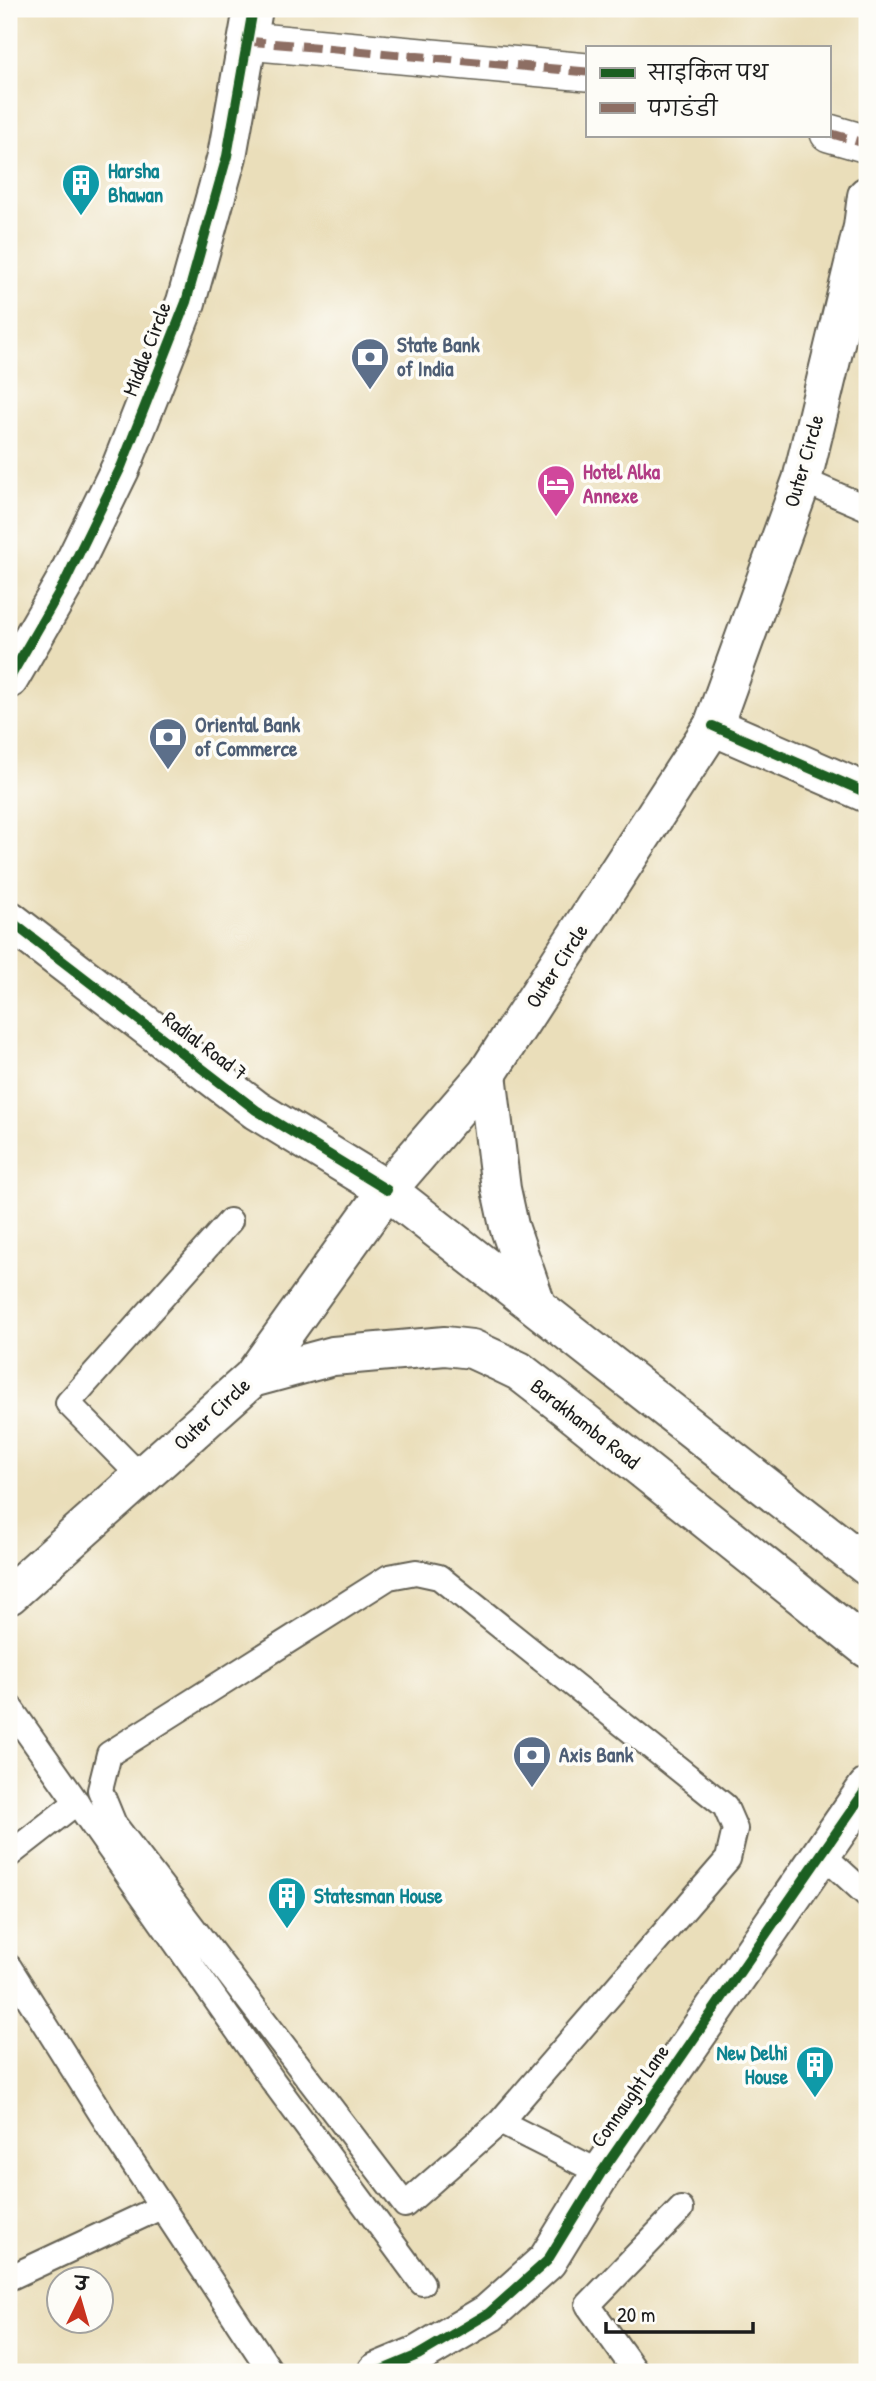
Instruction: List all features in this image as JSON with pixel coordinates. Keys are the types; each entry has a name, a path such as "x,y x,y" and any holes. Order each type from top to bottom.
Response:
{"main road":[{"name":"Middle Circle","path":"9,679 65,582 121,467 186,302 226,156 250,25"},
{"name":"Outer Circle","path":"9,1595 252,1378 387,1190 487,1074 713,726 802,480 863,227 867,196"},
{"path":"713,726 867,793"},
{"name":"Radial Road 7","path":"9,920 256,1110 387,1190 537,1307"},
{"path":"487,1074 506,1214 537,1307 867,1566"},
{"name":"Barakhamba Road","path":"252,1378 332,1356 445,1346 472,1349 519,1371 867,1648"},
{"name":"Connaught Lane","path":"377,2372 426,2364 547,2262 601,2173 867,1788"}],"street":[{"path":"250,25 586,72"},
{"path":"830,133 867,144"}],"lane":[{"path":"802,480 867,508"},
{"path":"142,1478 68,1403 230,1221"},
{"path":"416,1572 439,1577 725,1806 735,1829 728,1859 500,2122 405,2205 114,1824 100,1790 109,1754 388,1577 416,1572"},
{"path":"9,1706 273,2081 422,2283"},
{"path":"9,1855 77,1802"},
{"path":"822,1854 867,1895"},
{"path":"9,1967 161,2207 271,2372"},
{"path":"500,2122 601,2173"},
{"path":"9,2278 161,2207"},
{"path":"636,2372 588,2305 681,2209"}],"marked path":[{"path":"247,41 586,72"},
{"path":"830,133 867,144"}],"cycle path":[{"path":"9,679 65,582 121,467 186,302 227,156 253,9"},
{"path":"713,726 867,793"},
{"path":"9,920 256,1110 387,1190"},
{"path":"377,2372 418,2355 489,2313 547,2261 601,2173 867,1788"}],"place":[{"name":"Harsha Bhawan","path":"81,217"},
{"name":"State Bank of India","path":"370,391"},
{"name":"Hotel Alka Annexe","path":"556,518"},
{"name":"Oriental Bank of Commerce","path":"168,771"},
{"name":"Axis Bank","path":"532,1789"},
{"name":"Statesman House","path":"287,1930"},
{"name":"New Delhi House","path":"815,2099"}]}
